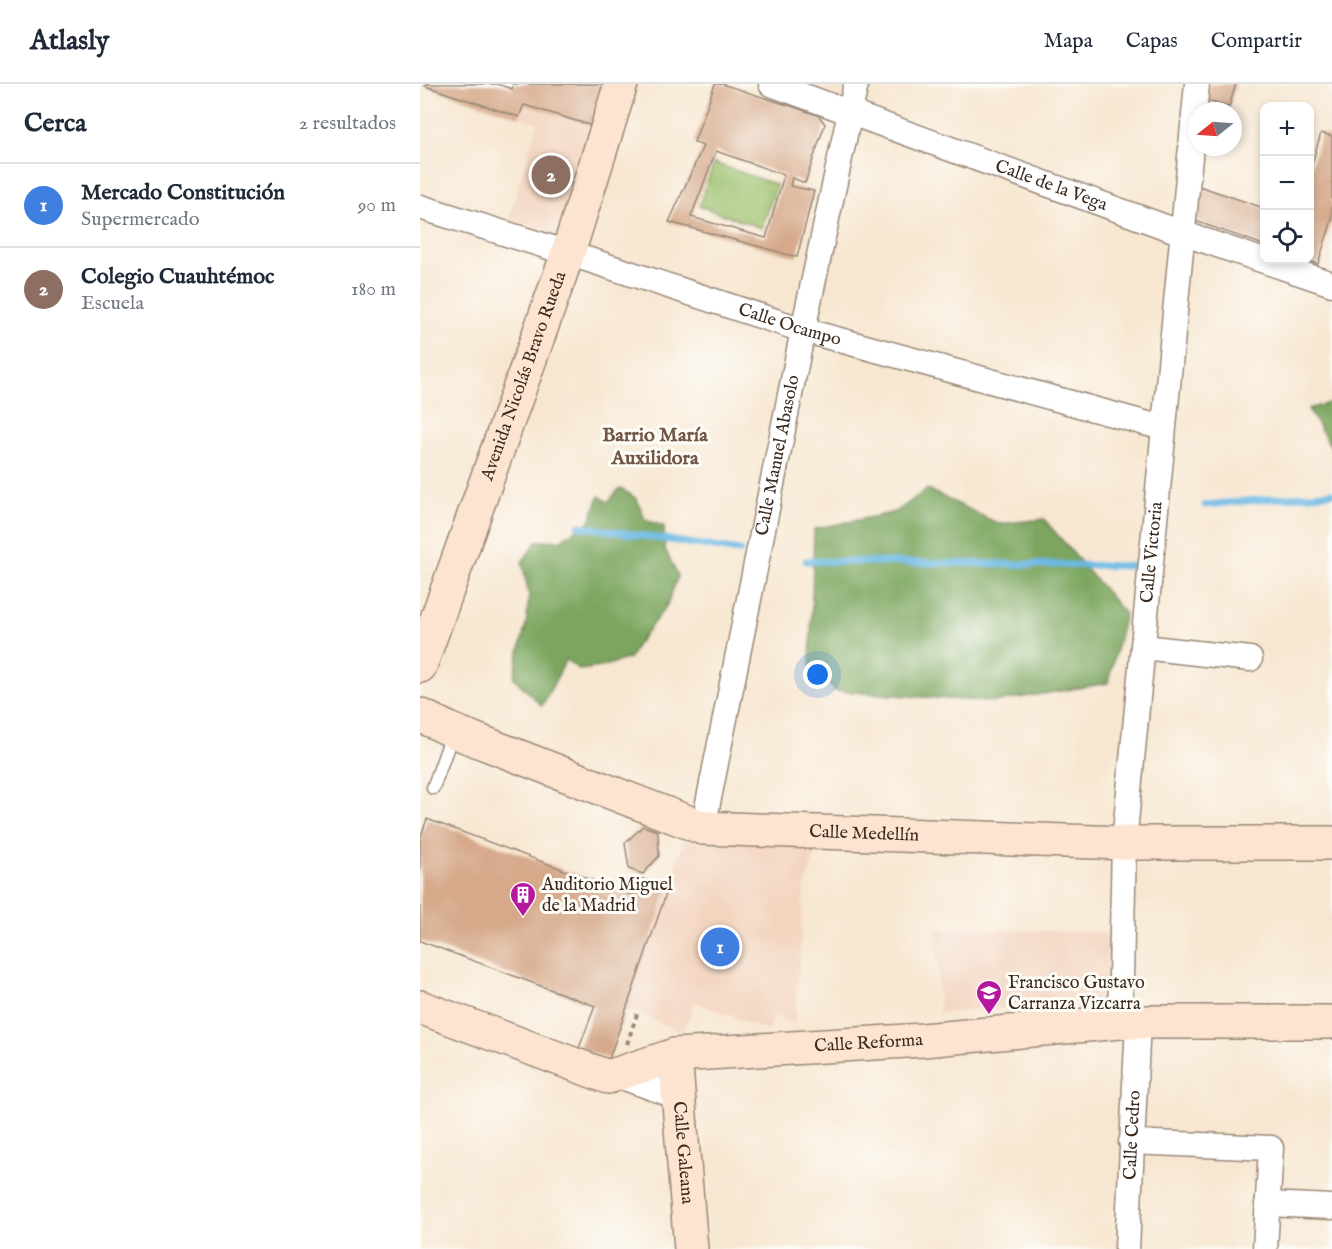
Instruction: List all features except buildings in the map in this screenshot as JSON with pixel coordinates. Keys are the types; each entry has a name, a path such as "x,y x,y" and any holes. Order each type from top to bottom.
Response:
{"street":[{"name":"Avenida Nicolás Bravo Rueda","path":"420,666 568,253 621,84"},
{"name":"Calle de la Vega","path":"771,84 1182,233 1332,284"},
{"name":"Calle Manuel Abasolo","path":"703,828 803,330 856,84"},
{"name":"Calle Victoria","path":"1129,1022 1124,843 1197,84"},
{"name":"Calle Ocampo","path":"420,207 803,330 1163,428"},
{"path":"1143,647 1250,659"},
{"name":"Calle Medellín","path":"420,715 453,731 703,828 1124,843 1332,843"},
{"name":"Calle Reforma","path":"420,1007 608,1077 675,1055 923,1040 1129,1022 1332,1022"},
{"name":"Calle Cedro","path":"1126,1249 1131,1142 1129,1022"},
{"name":"Calle Galeana","path":"675,1055 691,1249"},
{"path":"616,1075 678,1097"},
{"path":"1131,1142 1271,1148 1264,1249"},
{"path":"1268,1204 1332,1207"}],"lane":[{"path":"433,788 453,731"}],"shaded area":[{"path":"426,84 611,84 561,241 507,223 538,123 426,86"},
{"path":"686,836 819,844 804,889 795,1024 774,1016 768,1031 694,1002 683,1032 626,1009"},
{"path":"936,929 1109,932 1108,1000 939,1013"}],"green space":[{"path":"714,163 777,185 762,228 699,206"},
{"path":"1332,402 1332,448 1308,409"},
{"path":"620,488 637,499 645,520 664,526 665,549 678,576 667,605 636,646 630,658 601,667 580,670 566,660 542,706 514,678 526,625 529,595 522,562 537,541 561,540 590,521 599,496 608,502"},
{"path":"927,489 999,524 1044,519 1125,614 1108,683 994,702 836,691 810,667 814,529 896,512"}],"waterway":[{"path":"1205,505 1332,493"},
{"path":"579,526 740,551"},
{"path":"806,561 1138,566"}],"place":[{"name":"Colegio Cuauhtémoc","path":"551,175"},
{"name":"Auditorio Miguel de la Madrid","path":"523,918"},
{"name":"Mercado Constitución","path":"720,947"},
{"name":"Francisco Gustavo Carranza Vizcarra","path":"989,1016"}],"district":[{"name":"Barrio María Auxilidora","path":"655,446"}]}
